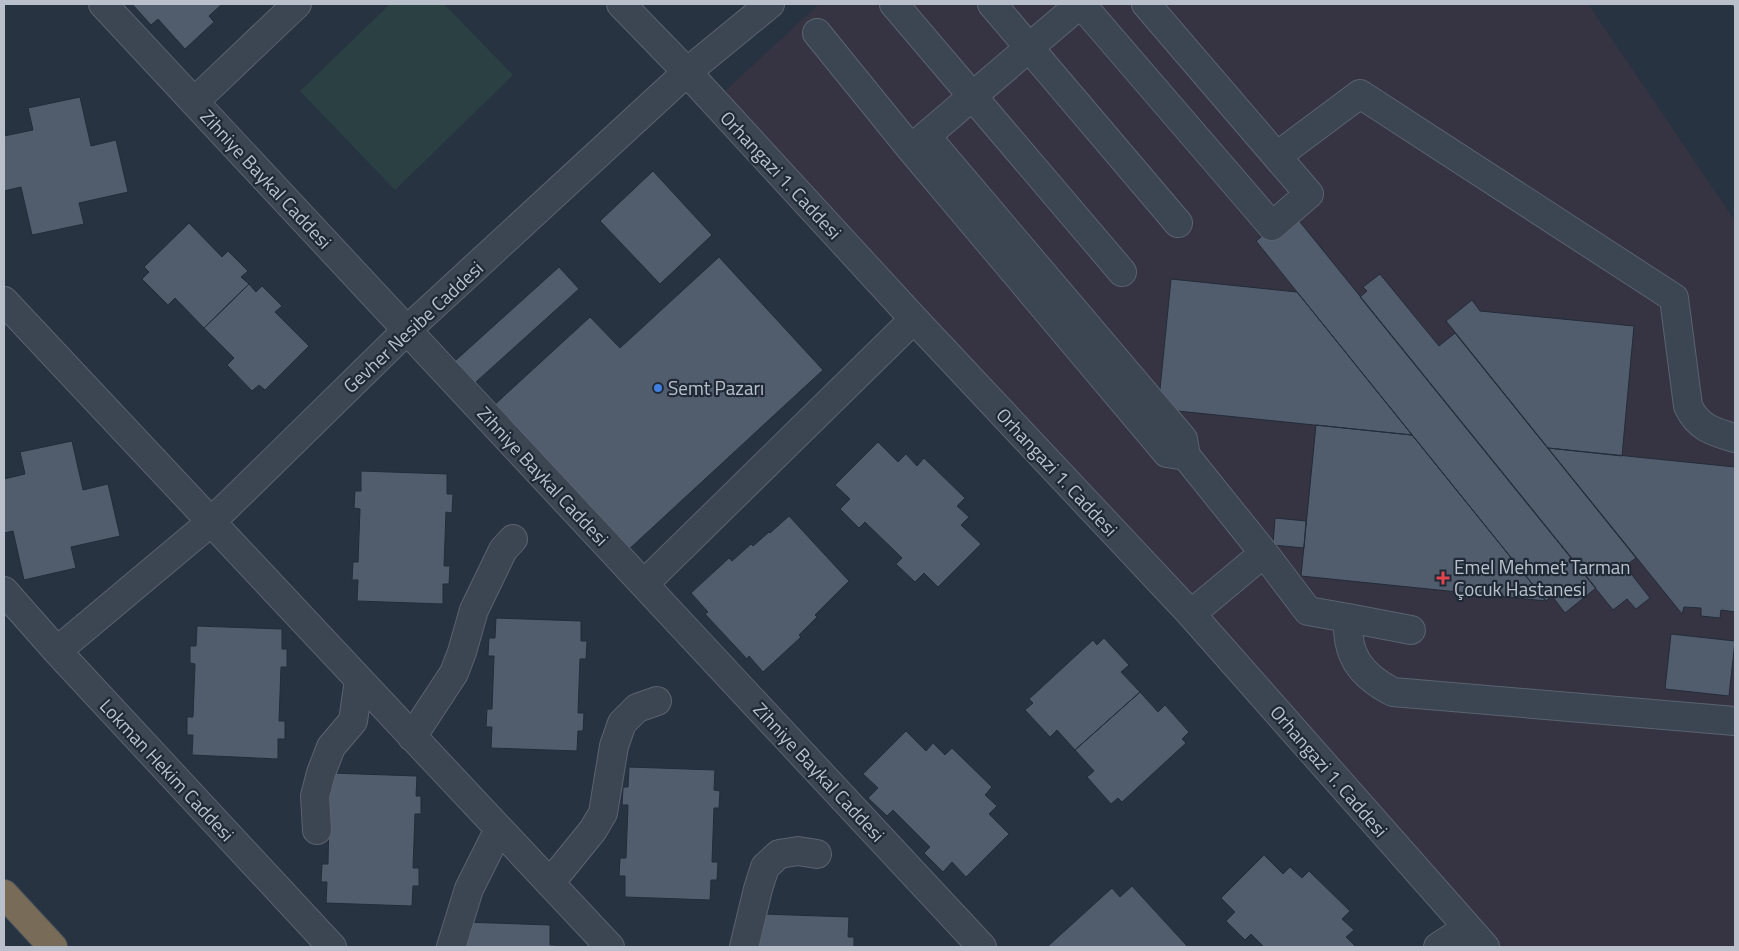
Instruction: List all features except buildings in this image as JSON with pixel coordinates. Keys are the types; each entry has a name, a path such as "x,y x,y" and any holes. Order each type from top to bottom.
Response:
{"highway":[{"path":"4,894 53,947"}],"street":[{"name":"Zihniye Baykal Caddesi","path":"103,4 982,947"},
{"path":"194,102 297,4"},
{"name":"Orhangazi 1. Caddesi","path":"621,4 687,72 914,319 1191,614 1476,937"},
{"name":"Gevher Nesibe Caddesi","path":"57,651 211,522 407,330 687,72 770,4"},
{"path":"894,4 1122,272"},
{"path":"992,4 1178,224"},
{"path":"919,143 1081,4 1272,226 1309,194 1146,4"},
{"path":"817,33 919,143 1168,452 1186,456 1308,610 1411,630"},
{"path":"1277,156 1360,94 1674,298 1688,406 1692,414 1704,427 1735,438"},
{"path":"4,300 610,947"},
{"path":"644,584 914,319"},
{"path":"412,736 454,673 474,610 503,550 513,540"},
{"path":"1191,614 1264,554"},
{"name":"Lokman Hekim Caddesi","path":"4,591 57,651 332,947"},
{"path":"1348,618 1347,637 1359,665 1374,680 1393,692 1735,721"},
{"path":"317,830 315,796 321,773 331,747 353,721 360,680"},
{"path":"550,883 593,830 603,813 614,746 622,723 637,708 657,701"},
{"path":"450,947 470,889 499,829"},
{"path":"744,947 765,867 779,854 798,850 817,854"},
{"path":"1438,947 1476,937"}],"shaded area":[{"name":"Emel Mehmet Tarman Çocuk Hastanesi","path":"819,4 1588,4 1735,221 1735,947 1492,947 712,103"}],"green space":[{"path":"390,4 444,4 513,75 395,190 300,91"}],"place":[{"name":"Semt Pazarı","path":"658,388"},
{"name":"Emel Mehmet Tarman Çocuk Hastanesi","path":"1443,578"}]}
